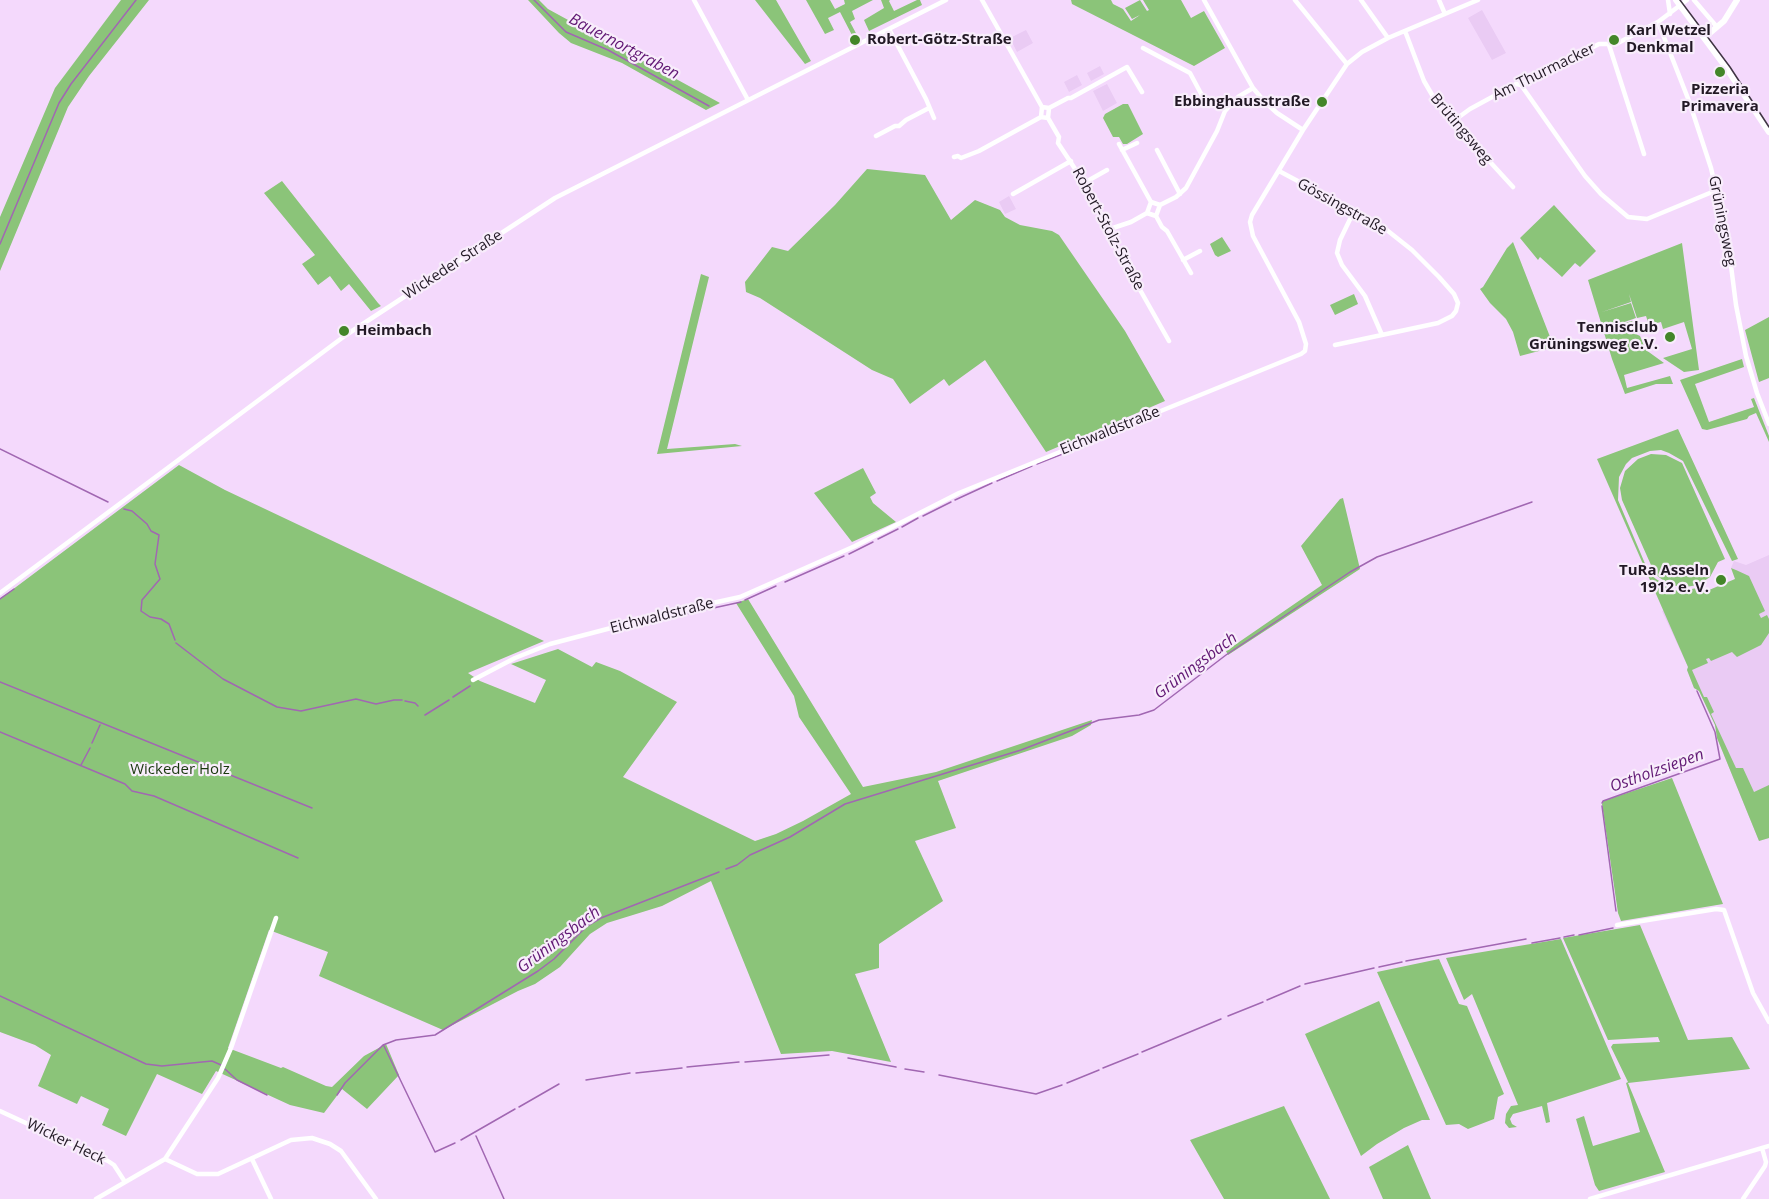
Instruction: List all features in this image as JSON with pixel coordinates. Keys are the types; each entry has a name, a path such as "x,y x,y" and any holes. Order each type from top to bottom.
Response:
{"main road":[{"path":"1676,0 1769,132"},
{"path":"1704,38 1731,13 1737,0"}],"street":[{"path":"693,0 748,100"},
{"name":"Wickeder Straße","path":"0,593 321,354 555,198 946,0"},
{"path":"982,0 1042,107 1041,117"},
{"path":"1204,0 1253,88 1277,113 1303,130"},
{"path":"1295,0 1347,64"},
{"path":"1361,0 1388,38"},
{"path":"1439,0 1445,14"},
{"name":"Eichwaldstraße","path":"473,680 515,658 550,644 750,593 855,546 959,493 1301,354 1305,351 1306,344 1299,322 1253,236 1252,215 1303,130 1347,64 1362,52 1388,38 1478,0"},
{"path":"1668,0 1670,14"},
{"name":"Am Thurmacker","path":"1452,122 1470,108 1516,84 1521,85 1599,44 1616,44 1658,22 1686,0"},
{"path":"1694,0 1717,27"},
{"name":"Grüningsweg","path":"1658,22 1697,123 1717,190 1728,242 1744,344 1757,393 1769,424"},
{"path":"889,29 934,118"},
{"name":"Brütingsweg","path":"1405,31 1429,92 1452,122 1513,187"},
{"path":"1607,44 1644,154"},
{"path":"1143,48 1190,73 1206,103"},
{"path":"1042,107 1049,108 1071,98 1127,67 1142,92"},
{"path":"1521,85 1585,176 1601,194 1628,217 1647,219 1717,190"},
{"path":"1156,216 1160,205 1180,194 1189,183 1225,111 1238,97 1253,88"},
{"path":"876,136 899,126 929,108"},
{"name":"Robert-Stolz-Straße","path":"1049,108 1048,118 1059,137 1058,143 1099,209 1107,230 1169,341"},
{"path":"954,157 961,158 979,151 1041,117 1048,118"},
{"path":"1122,150 1137,143"},
{"path":"1119,144 1151,202 1160,205"},
{"path":"1157,150 1180,194"},
{"path":"1013,194 1071,161"},
{"path":"1084,183 1107,170"},
{"name":"Gössingstraße","path":"1279,171 1369,219 1412,250 1451,290 1458,303 1456,311 1447,319 1335,345"},
{"path":"1107,230 1131,222 1148,213 1151,202"},
{"path":"1354,211 1340,240 1337,254 1342,265 1365,296 1382,335"},
{"path":"1148,213 1156,216 1167,231 1191,273"},
{"path":"1184,260 1200,251"},
{"path":"1617,925 1716,909 1724,910 1753,993 1769,1022"},
{"path":"97,1199 165,1159 221,1071 276,918"},
{"name":"Wicker Heck","path":"0,1111 108,1161 114,1165 125,1182"},
{"path":"165,1159 197,1174 218,1174 291,1140 303,1138 321,1140 341,1151 376,1199"},
{"path":"1590,1199 1769,1146"},
{"path":"1743,1199 1765,1166 1762,1148"},
{"path":"252,1159 271,1199"}],"shaded area":[{"path":"1482,10 1506,53 1492,60 1468,18"},
{"path":"1026,30 1033,43 1017,52 1010,38"},
{"path":"1100,66 1104,74 1091,81 1087,73"},
{"path":"1077,75 1082,85 1069,92 1064,82"},
{"path":"1107,84 1117,103 1103,111 1093,91"},
{"path":"1009,196 1016,209 1005,214 999,202"},
{"path":"1769,555 1769,838 1759,841 1717,738 1715,725 1699,691 1694,688 1688,667 1662,611 1741,577 1736,570 1731,568 1734,561 1746,565"}],"green space":[{"path":"121,0 149,0 89,76 68,107 0,271 0,217 55,88"},
{"path":"528,0 539,0 548,9 720,103 706,110 622,63 571,43"},
{"path":"755,0 776,0 811,61 805,64"},
{"path":"806,0 830,0 835,9 845,4 844,0 873,0 852,11 855,19 850,22 858,37 854,39 840,12 828,18 834,30 825,34"},
{"path":"881,0 890,0 894,11 917,0 920,0 922,5 869,31 864,20 884,8"},
{"path":"1071,0 1111,0 1113,4 1123,9 1131,21 1140,15 1132,19 1125,8 1140,0 1147,11 1149,10 1143,0 1181,0 1191,18 1204,11 1225,48 1194,66 1072,4"},
{"path":"1123,104 1128,104 1143,134 1127,144 1123,144 1119,137 1113,137 1103,118 1105,114"},
{"path":"867,169 925,175 951,220 975,200 1000,210 1005,217 1020,225 1052,231 1059,235 1125,331 1165,401 1046,452 985,360 949,386 944,379 910,404 893,379 872,370 760,298 746,292 745,282 772,247 788,251 835,205"},
{"path":"282,181 381,306 371,311 349,284 341,291 330,276 318,285 302,264 315,255 264,193"},
{"path":"1554,205 1596,251 1580,267 1575,263 1562,277 1540,257 1538,260 1520,238"},
{"path":"1222,237 1231,251 1218,257 1210,244"},
{"path":"1513,242 1554,347 1520,356 1513,332 1506,319 1480,289"},
{"path":"1682,243 1699,370 1684,372 1663,358 1692,349 1684,322 1663,329 1661,322 1649,325 1646,316 1637,318 1629,294 1631,302 1602,312 1631,303 1636,318 1610,327 1635,322 1638,330 1635,331 1636,334 1640,336 1646,350 1664,363 1624,375 1627,388 1670,376 1673,384 1656,384 1625,394 1588,280"},
{"path":"701,274 709,277 667,449 735,444 742,446 657,454"},
{"path":"1354,294 1358,304 1335,315 1330,305"},
{"path":"1769,317 1769,378 1759,382 1745,330"},
{"path":"1742,359 1744,367 1695,384 1709,422 1754,407 1751,399 1754,398 1769,436 1769,442 1756,413 1747,419 1707,430 1702,429 1680,380"},
{"path":"1678,429 1738,559 1732,561 1683,461 1669,453 1661,450 1650,451 1632,458 1619,477 1618,500 1649,573 1656,579 1673,590 1697,588 1702,593 1735,579 1731,568 1749,576 1765,611 1759,614 1761,618 1767,615 1769,619 1769,633 1761,645 1737,657 1732,652 1711,661 1709,658 1706,659 1708,663 1692,670 1704,697 1707,697 1714,712 1711,714 1736,768 1743,768 1754,792 1769,785 1769,838 1759,841 1717,738 1715,725 1699,691 1694,688 1688,667 1597,459"},
{"path":"1651,454 1666,455 1682,463 1725,559 1718,562 1710,577 1698,585 1685,587 1669,585 1655,574 1622,500 1620,488 1625,471 1638,459"},
{"name":"Wickeder Holz","path":"179,465 225,490 544,641 468,673 480,681 535,703 546,680 511,664 558,649 592,667 596,662 620,671 677,702 623,777 755,841 803,821 851,794 799,717 794,696 736,603 748,599 863,787 936,772 1092,720 1091,725 1072,736 938,781 956,828 915,841 943,901 879,944 879,968 855,974 891,1062 832,1051 781,1054 711,881 662,906 607,923 590,934 560,967 535,984 443,1030 319,976 328,952 269,930 228,1048 332,1087 364,1056 386,1044 399,1075 367,1109 342,1089 324,1113 290,1105 216,1071 202,1094 157,1074 126,1136 102,1125 109,1109 81,1096 77,1104 38,1086 51,1055 35,1045 0,1032 0,599"},
{"path":"863,468 876,493 870,497 873,503 896,522 852,542 814,493"},
{"path":"1343,498 1360,569 1228,655 1226,651 1322,585 1301,546"},
{"path":"1672,778 1723,904 1621,921 1603,801"},
{"path":"1640,925 1688,1040 1732,1037 1750,1069 1628,1083 1665,1172 1599,1191 1595,1185 1576,1119 1584,1116 1593,1146 1640,1132 1626,1083 1628,1082 1611,1047 1613,1044 1660,1042 1658,1037 1608,1040 1563,938"},
{"path":"1561,939 1621,1079 1547,1103 1550,1122 1546,1123 1542,1106 1513,1114 1510,1119 1517,1127 1509,1128 1505,1123 1506,1114 1511,1106 1518,1105 1472,994 1464,1000 1446,958"},
{"path":"1439,959 1459,1004 1467,1006 1504,1094 1498,1097 1494,1119 1468,1129 1459,1124 1446,1125 1377,972"},
{"path":"1379,1001 1430,1120 1422,1120 1404,1128 1361,1156 1305,1034"},
{"path":"1284,1106 1330,1199 1224,1199 1190,1140"},
{"path":"1408,1145 1431,1199 1383,1199 1369,1167"}],"waterway":[{"name":"Heimbach","path":"0,244 59,103 136,0"},
{"name":"Bauernortgraben","path":"534,0 566,32 608,50 709,106"},
{"path":"1102,438 1141,422"},
{"path":"1076,449 1091,443"},
{"path":"0,449 108,502"},
{"path":"1037,464 1070,451"},
{"path":"997,481 1032,466"},
{"path":"955,500 992,483"},
{"path":"923,516 951,502"},
{"name":"Grüningsbach","path":"726,869 790,837 845,804 1021,750 1099,720 1139,715 1154,710 1226,655 1350,572 1377,557 1532,502"},
{"path":"124,509 132,511 147,524 151,531 159,535 155,564 160,579 142,600 141,611 169,624 175,640"},
{"path":"902,527 918,518"},
{"path":"878,539 898,529"},
{"path":"849,554 873,542"},
{"path":"785,582 844,556"},
{"path":"745,600 776,586"},
{"path":"0,599 14,589"},
{"path":"672,617 741,602"},
{"path":"638,624 666,618"},
{"path":"176,643 223,679 277,707 301,711 356,699 376,704 402,700"},
{"path":"0,682 312,808"},
{"path":"453,697 470,686"},
{"name":"Ostholzsiepen","path":"1602,803 1720,759 1715,732 1697,691"},
{"path":"425,715 449,700"},
{"path":"405,701 418,706"},
{"path":"92,743 100,725"},
{"path":"0,732 125,784 132,791 154,796 298,858"},
{"path":"81,765 90,748"},
{"name":"Ostholzsiepen","path":"1602,806 1616,911"},
{"name":"Grüningsbach","path":"337,1095 345,1083 383,1045 396,1040 435,1035 538,971 554,959 587,926 601,918 719,872"},
{"name":"Ostholzsiepen","path":"1579,935 1613,928"},
{"name":"Ostholzsiepen","path":"1564,937 1574,935"},
{"name":"Ostholzsiepen","path":"1532,943 1560,938"},
{"name":"Ostholzsiepen","path":"1406,961 1526,939"},
{"name":"Ostholzsiepen","path":"1379,967 1402,962"},
{"name":"Ostholzsiepen","path":"1305,984 1374,968"},
{"name":"Ostholzsiepen","path":"1267,1000 1300,986"},
{"path":"0,996 146,1064 162,1066 212,1061 221,1065"},
{"name":"Ostholzsiepen","path":"1228,1016 1263,1002"},
{"name":"Ostholzsiepen","path":"1142,1052 1221,1019"},
{"name":"Ostholzsiepen","path":"384,1046 435,1152 455,1143"},
{"name":"Ostholzsiepen","path":"1103,1068 1138,1054"},
{"name":"Ostholzsiepen","path":"745,1062 829,1055"},
{"name":"Ostholzsiepen","path":"848,1058 896,1067"},
{"name":"Ostholzsiepen","path":"687,1067 739,1062"},
{"name":"Ostholzsiepen","path":"636,1073 682,1068"},
{"path":"225,1069 237,1080 267,1095"},
{"name":"Ostholzsiepen","path":"905,1069 924,1072"},
{"name":"Ostholzsiepen","path":"1067,1083 1099,1070"},
{"name":"Ostholzsiepen","path":"586,1080 630,1073"},
{"name":"Ostholzsiepen","path":"939,1075 1036,1094 1062,1085"},
{"name":"Ostholzsiepen","path":"519,1107 559,1084"},
{"name":"Ostholzsiepen","path":"461,1140 515,1109"},
{"path":"476,1136 504,1199"}],"tram line":[{"path":"1680,0 1730,67 1769,127"}],"place":[{"name":"Robert-Götz-Straße","path":"855,40"},
{"name":"Karl Wetzel Denkmal","path":"1614,40"},
{"name":"Pizzeria Primavera","path":"1720,72"},
{"name":"Ebbinghausstraße","path":"1322,102"},
{"name":"Heimbach","path":"344,331"},
{"name":"Tennisclub Grüningsweg e.V.","path":"1670,337"},
{"name":"TuRa Asseln 1912 e. V.","path":"1721,580"}]}
